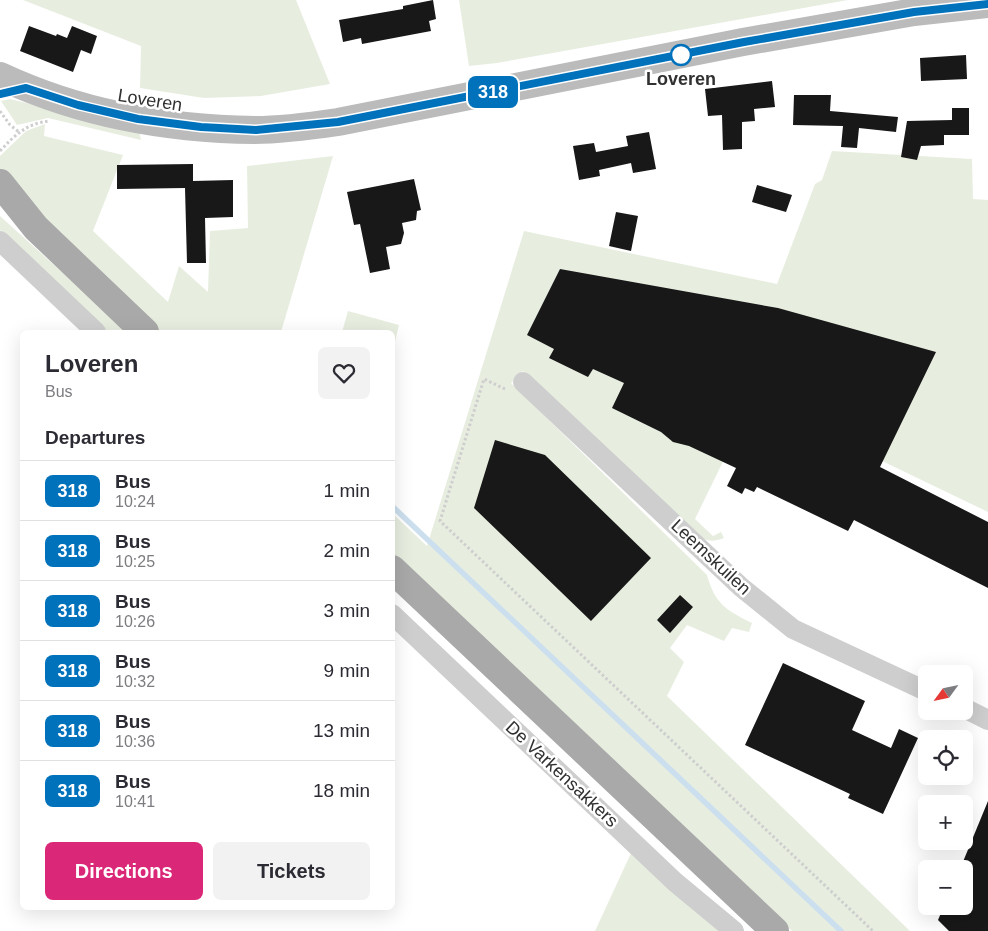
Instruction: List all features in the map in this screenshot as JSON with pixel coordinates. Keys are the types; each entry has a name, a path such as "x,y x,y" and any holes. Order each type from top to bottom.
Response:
{"main road":[{"path":"0,183 36,228 143,330"},
{"path":"0,208 36,228"},
{"path":"395,572 775,931"}],"street":[{"name":"Loveren","path":"0,76 13,91 138,119 201,127 256,130 295,128 338,122 744,42 914,12 988,4"},
{"path":"0,241 94,330"},
{"name":"Leemskuilen","path":"523,382 741,587 793,629 918,687"},
{"name":"De Varkensakkers","path":"395,617 675,882 734,931"},
{"path":"973,712 988,720"}],"path":[{"path":"0,110 10,125 18,132 0,151"},
{"path":"523,382 508,391 484,379 440,522 873,931"}],"shaded area":[{"path":"23,0 296,0 330,84 261,96 204,98 140,88 141,46"},
{"path":"459,0 848,0 497,63 469,66"},
{"path":"10,99 139,130 141,140 48,118 17,125 1,101"},
{"path":"45,124 44,136 123,155 93,231 168,302 179,266 208,292 210,231 248,228 247,166 333,156 282,330 159,330 0,175 0,156 26,131"},
{"path":"832,151 972,159 973,199 988,200 988,512 880,460 794,316 695,519 713,536 721,532 724,538 717,540 711,541 699,536 523,371 511,383 707,575 718,600 728,610 752,623 749,632 732,628 724,641 687,625 670,648 684,662 667,696 910,931 792,931 395,557 395,516 427,546 524,231 777,284 815,184 822,180"},
{"path":"0,216 126,330 99,330 20,254 0,230"},
{"path":"348,311 399,325 395,342 395,330 343,330"},
{"path":"632,851 721,931 595,931"}],"building":[{"path":"433,0 436,19 429,21 431,31 362,44 361,38 343,42 339,20 403,9 403,6"},
{"path":"29,26 67,38 72,26 97,36 91,54 81,50 73,72 20,51"},
{"path":"966,55 967,79 921,81 920,58"},
{"path":"772,81 775,107 754,109 755,121 742,122 742,149 723,150 722,115 708,116 705,89"},
{"path":"794,95 831,95 830,111 898,117 896,132 859,128 857,148 841,147 843,126 793,125"},
{"path":"952,108 969,108 969,135 944,135 944,145 921,146 917,160 901,157 907,121 952,120"},
{"path":"649,132 656,169 633,173 631,163 599,170 600,176 579,180 573,146 594,143 596,152 628,146 626,136"},
{"path":"193,164 193,181 233,180 233,217 205,218 206,263 187,263 185,188 117,189 117,165"},
{"path":"414,179 421,210 417,211 416,220 402,223 404,233 401,244 386,247 390,269 370,273 360,224 354,225 347,192"},
{"path":"757,185 792,195 786,212 752,202"},
{"path":"616,212 638,216 631,251 609,246"},
{"path":"560,269 778,308 936,352 880,467 988,522 988,588 854,520 848,531 757,487 754,492 745,488 742,494 727,486 736,468 689,446 673,442 661,432 612,408 624,383 593,369 588,377 549,358 554,349 527,335"},
{"path":"495,440 545,455 651,558 591,621 474,508"},
{"path":"680,595 693,607 670,633 657,620"},
{"path":"783,663 865,701 852,730 891,748 899,729 918,738 883,814 848,798 850,794 745,745"},
{"path":"988,801 988,931 949,931 938,920 940,915 973,915 973,860 964,860 968,850 973,850 973,837"}],"waterway":[{"path":"395,509 841,931"}],"bus line":[{"name":"318","path":"0,94 26,88 78,105 138,119 201,127 256,130 295,128 338,122 744,42 914,12 988,4"}],"place":[{"name":"Loveren","path":"681,55"}]}
